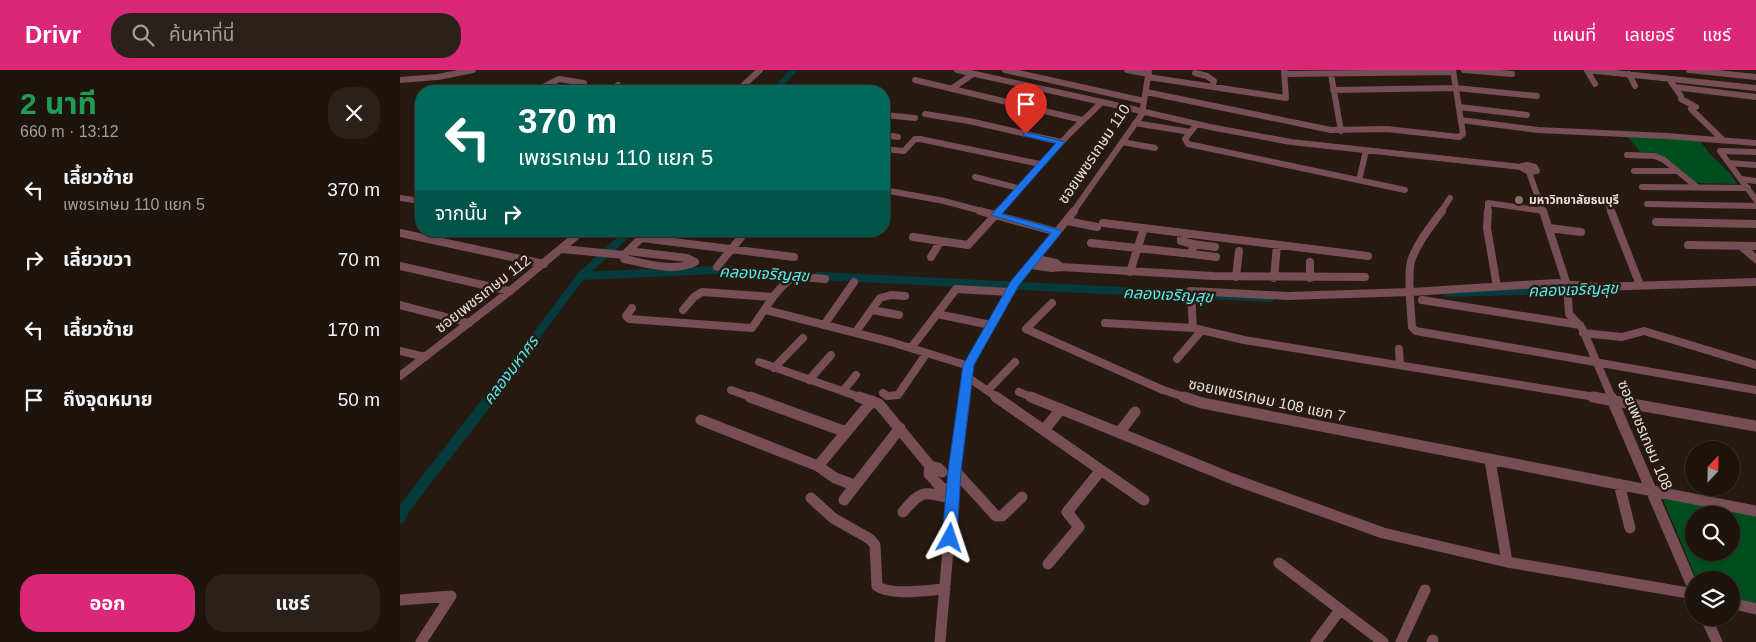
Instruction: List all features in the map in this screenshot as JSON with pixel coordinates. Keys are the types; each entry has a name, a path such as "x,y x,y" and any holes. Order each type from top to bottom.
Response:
{"street":[{"path":"438,76 440,70"},
{"path":"400,80 473,70"},
{"path":"744,85 760,70"},
{"path":"956,70 1241,134 1366,152 1359,180"},
{"path":"1005,70 1144,101"},
{"path":"1127,70 1212,87 1286,98 1285,72 1331,74 1453,71 1463,134 1458,137 1387,129 1351,129 1341,131 1146,92"},
{"path":"1464,70 1488,75 1512,74"},
{"path":"1587,70 1756,88"},
{"path":"1587,70 1595,84"},
{"path":"1689,70 1756,77"},
{"path":"1705,71 1716,84"},
{"path":"1196,73 1212,78 1214,81 1212,87"},
{"path":"1624,73 1635,86"},
{"path":"952,89 973,74"},
{"name":"ซอยเพชรเกษม 110","path":"940,642 953,492 942,476 968,371 1012,289 1067,221 1143,112 1149,74"},
{"path":"1331,74 1341,131"},
{"path":"547,85 559,79 584,83 581,85"},
{"path":"1669,79 1681,96 1681,99 1696,107 1691,109 1723,140"},
{"path":"916,80 1082,120"},
{"path":"1333,90 1456,88 1537,96"},
{"path":"1675,88 1756,97"},
{"path":"913,237 968,245 1040,164 1102,102"},
{"path":"1459,108 1527,115"},
{"path":"925,114 969,121 1061,142"},
{"path":"890,116 916,118"},
{"path":"1461,120 1538,130 1756,143"},
{"path":"1135,123 1190,132"},
{"path":"1197,124 1185,139 1185,142 1188,144 1405,190"},
{"path":"890,136 898,137"},
{"path":"890,149 904,150 915,140 920,139 1040,164"},
{"path":"1122,142 1155,148"},
{"path":"1755,197 1721,154 1721,150 1756,152"},
{"name":"ซอยเพชรเกษม 108","path":"1366,152 1522,166 1523,170 1529,172 1544,211 1567,288 1569,314 1582,329 1686,571"},
{"path":"1627,155 1659,158 1697,187"},
{"path":"1729,163 1756,165"},
{"path":"1634,171 1677,171"},
{"path":"975,177 1018,188"},
{"path":"1742,180 1756,180"},
{"path":"1642,187 1748,188"},
{"path":"890,191 944,201 1057,232"},
{"path":"400,198 415,200"},
{"path":"1450,198 1418,247 1410,269 1412,327 1416,331 1756,390"},
{"path":"1606,199 1640,285"},
{"path":"1496,281 1488,237 1486,216 1488,203 1544,211"},
{"path":"1647,204 1756,206"},
{"path":"1067,221 1186,231 1368,256"},
{"path":"1656,222 1756,224"},
{"path":"1130,272 1136,248 1144,228"},
{"path":"1549,228 1581,232"},
{"path":"1186,231 1181,241 1216,247"},
{"path":"400,233 415,236"},
{"path":"419,237 544,264"},
{"name":"ซอยเพชรเกษม 112","path":"400,376 544,264 575,237"},
{"path":"717,267 741,237"},
{"path":"623,253 642,238 794,257"},
{"path":"931,257 940,242"},
{"path":"1091,243 1216,257"},
{"path":"1192,244 1192,254"},
{"path":"1274,278 1277,245"},
{"path":"1688,245 1756,246"},
{"path":"1741,246 1756,260"},
{"path":"562,249 591,252 623,253 687,258 695,262 688,266 678,267 624,260 623,253"},
{"path":"1236,277 1238,252"},
{"path":"1034,262 1052,268 1236,277 1364,277"},
{"path":"1310,262 1310,278"},
{"path":"400,266 510,290"},
{"path":"632,308 626,316 629,319 752,328 787,280 792,277 825,279"},
{"path":"824,324 854,282"},
{"path":"1177,359 1198,329 1191,294 1410,296 1640,285 1756,282"},
{"path":"912,348 956,289 1012,289"},
{"path":"683,310 694,297 702,292 774,297"},
{"path":"855,333 880,298 886,295 905,296"},
{"path":"1422,300 1622,337 1644,331 1652,332 1756,366"},
{"name":"ซอยเพชรเกษม 108 แยก 7","path":"1052,303 1028,324 1026,329 1182,398 1293,422 1490,460"},
{"path":"400,305 469,323"},
{"path":"766,310 912,348 968,371 988,390 1144,500"},
{"path":"872,310 899,315"},
{"path":"937,314 991,326"},
{"path":"1105,322 1198,329 1244,340 1612,400 1756,426"},
{"path":"774,368 803,338"},
{"path":"1399,349 1400,365"},
{"path":"400,351 425,357"},
{"path":"883,393 887,396 898,394 926,354"},
{"path":"809,380 831,355"},
{"path":"759,362 872,401 884,408 930,466 928,474 942,476 996,516 1002,516 1022,498"},
{"path":"988,390 1015,362"},
{"path":"843,391 856,375"},
{"path":"731,390 846,432"},
{"path":"1019,392 1233,479 1383,533 1507,562 1685,592"},
{"path":"818,466 872,401"},
{"path":"1044,430 1061,409"},
{"path":"1119,433 1135,412"},
{"path":"701,420 818,466 835,478 854,485"},
{"path":"844,500 900,428"},
{"path":"1507,562 1490,460 1756,511"},
{"path":"1048,564 1077,530 1078,524 1067,512 1101,470"},
{"path":"942,476 942,488 953,492"},
{"path":"1619,484 1630,528"},
{"path":"903,512 912,498 924,494 953,492"},
{"path":"811,498 833,518 870,539 875,544 875,578 877,586 881,589 890,591 945,589"},
{"path":"1278,563 1383,642"},
{"path":"1401,642 1425,590"},
{"path":"400,600 451,596 421,642"},
{"path":"1740,605 1756,609"},
{"path":"1316,642 1340,610"},
{"path":"1710,626 1717,642"}],"green space":[{"path":"1627,135 1699,140 1710,154 1731,174 1737,184 1694,183 1657,153 1640,152"},
{"path":"1662,497 1707,506 1685,506 1685,552"},
{"path":"1740,513 1756,516 1756,605 1740,601 1740,571 1693,571 1689,561 1740,561"}],"waterway":[{"name":"คลองมหาศร","path":"780,85 794,70"},
{"name":"คลองมหาศร","path":"581,276 623,237"},
{"name":"คลองเจริญสุข","path":"581,276 715,270 803,275"},
{"name":"คลองมหาศร","path":"490,398 581,276"},
{"name":"คลองเจริญสุข","path":"818,276 1270,298"},
{"name":"คลองเจริญสุข","path":"1448,293 1592,289"},
{"name":"คลองมหาศร","path":"400,518 406,506 491,397"}],"place":[{"name":"มหาวิทยาลัยธนบุรี","path":"1519,200"}],"route":[{"path":"950,538 955,471 968,365 1014,284 1037,259 1057,232 996,215 1061,142 1026,134"}]}
